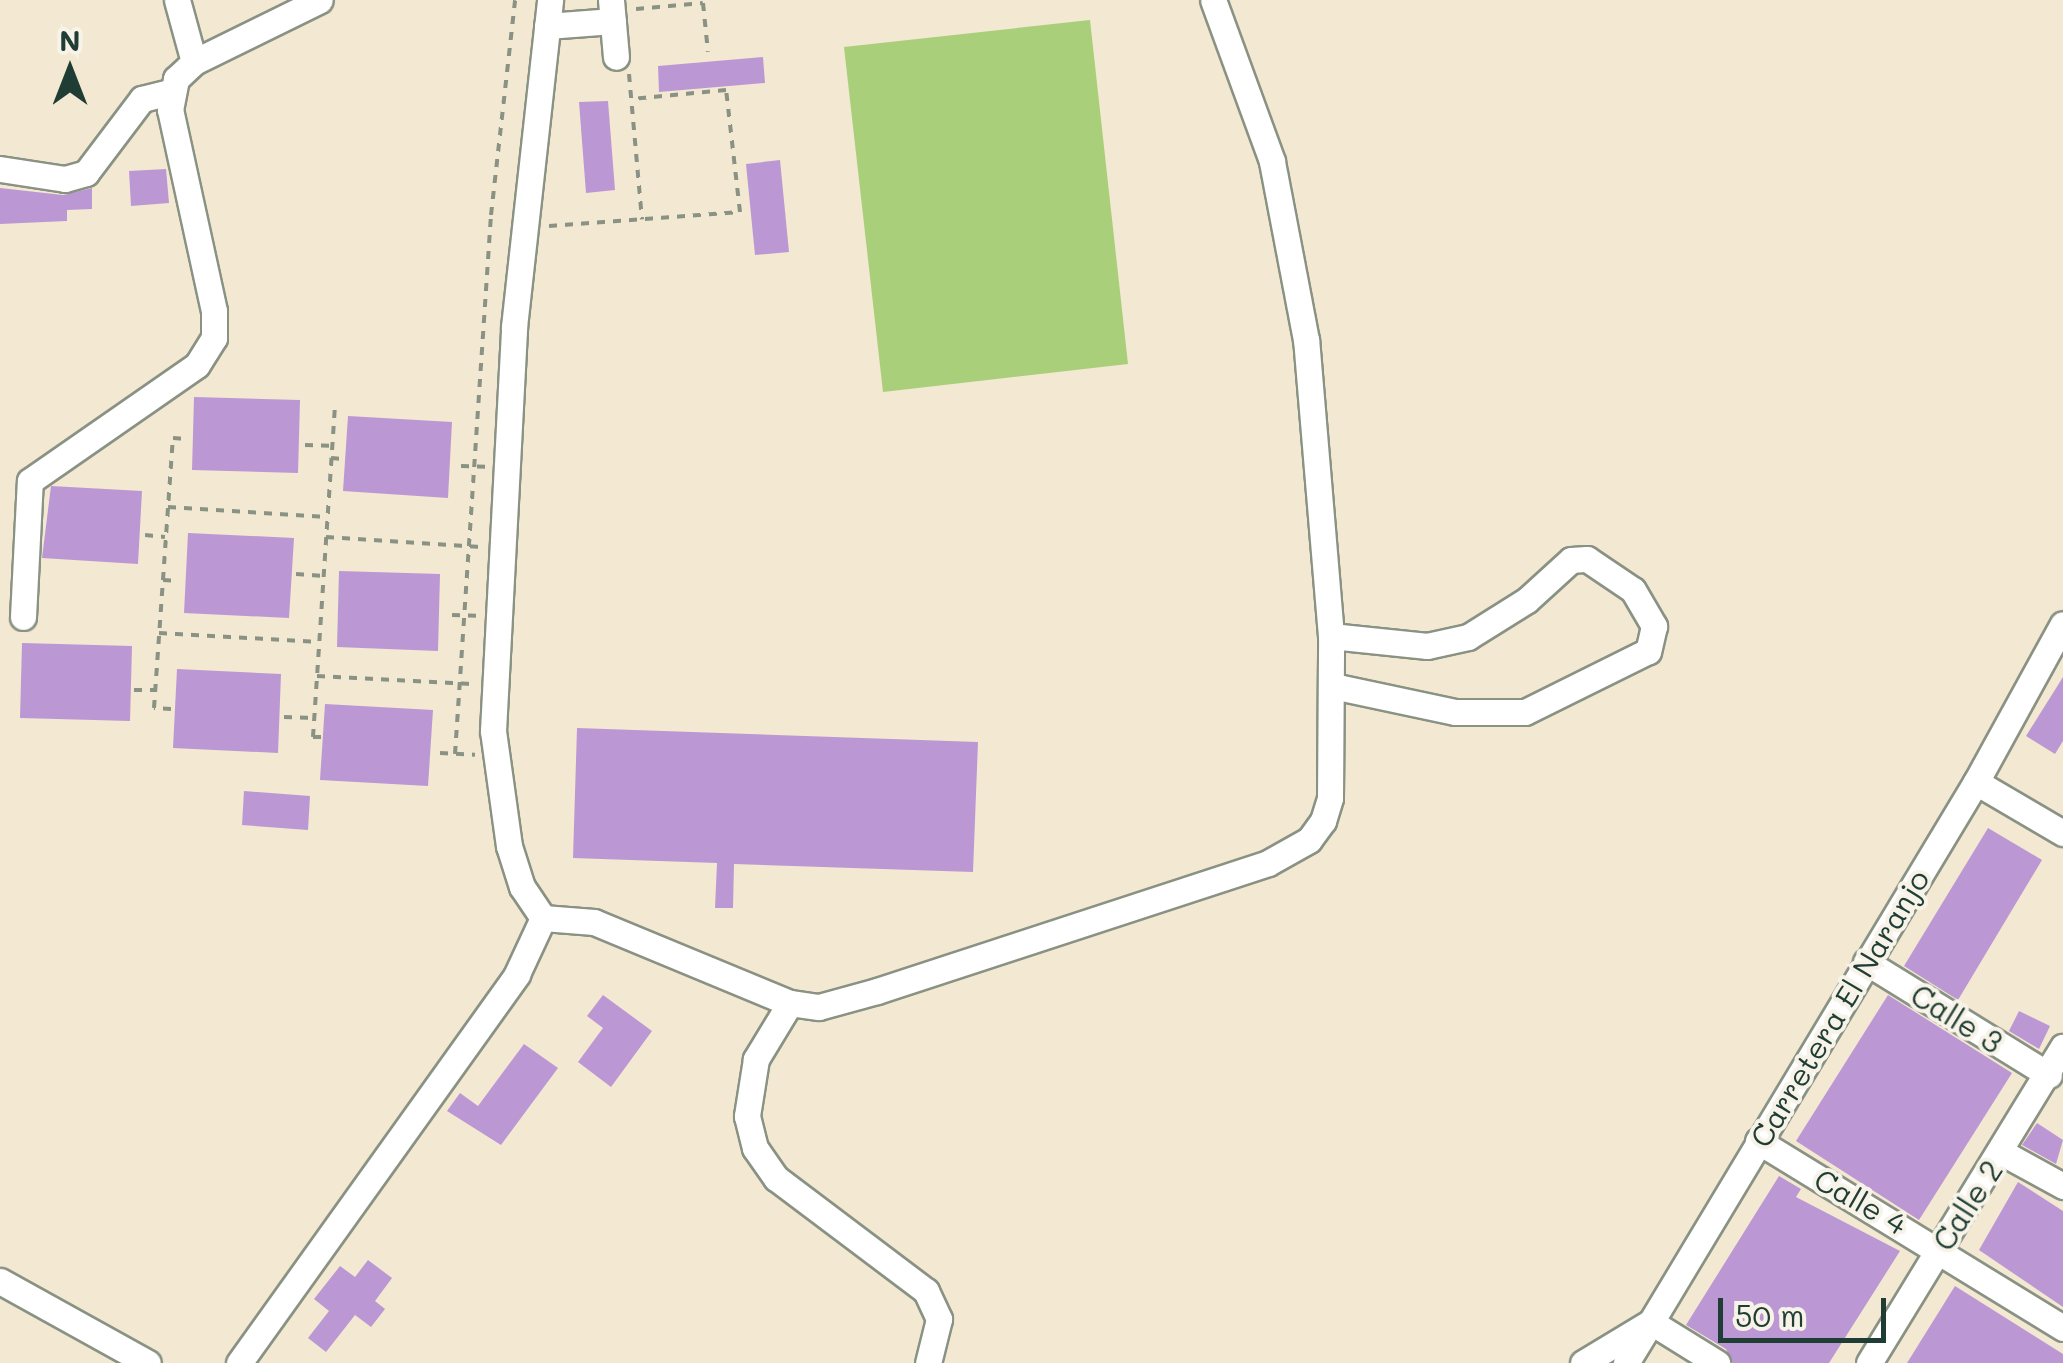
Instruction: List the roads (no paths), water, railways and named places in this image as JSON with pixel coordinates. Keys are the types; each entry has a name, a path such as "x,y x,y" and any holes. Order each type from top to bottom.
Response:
{"street":[{"path":"177,0 194,62"},
{"path":"0,169 65,180 86,173 142,99 170,92 194,62 320,0"},
{"path":"543,918 594,922 790,1004 819,1007 1290,854 1323,821 1330,798 1331,636 1306,340 1272,162 1213,0"},
{"path":"543,918 522,887 509,846 495,756 494,686 498,548 525,227 549,13 612,11 616,57"},
{"path":"23,617 30,480 197,365 214,338 170,92"},
{"path":"1331,636 1427,646 1468,637 1528,600 1571,560 1587,560 1633,590 1654,626 1648,651 1525,712 1455,712 1332,686"},
{"name":"Carretera El Naranjo","path":"1583,1363 1651,1322 1976,782 2063,624"},
{"path":"1976,782 2063,833"},
{"path":"239,1363 517,974 543,918"},
{"name":"Calle 3","path":"1866,962 2048,1075"},
{"path":"790,1004 756,1058 746,1116 754,1148 776,1178 926,1291 939,1318 928,1363"},
{"name":"Calle 2","path":"1869,1363 2063,1047"},
{"name":"Calle 4","path":"1758,1142 1940,1247 2063,1328"},
{"path":"2001,1152 2063,1186"},
{"path":"0,1281 148,1363"},
{"path":"1626,1363 1651,1322 1717,1363"}]}
